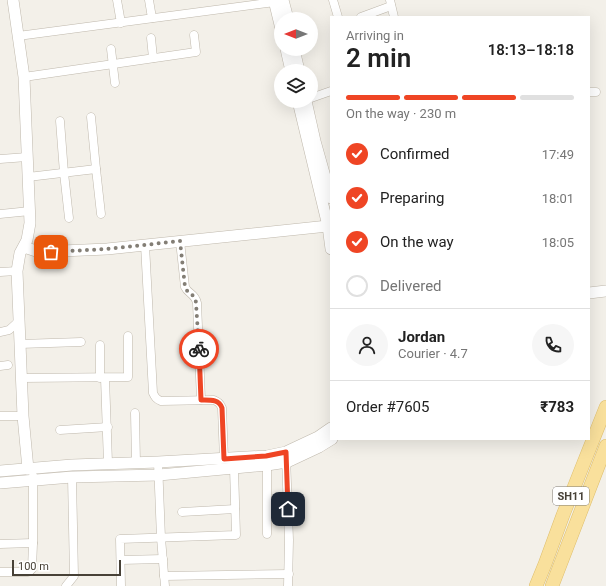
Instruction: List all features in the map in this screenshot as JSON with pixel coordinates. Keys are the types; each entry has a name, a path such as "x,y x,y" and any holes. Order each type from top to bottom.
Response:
{"main road":[{"name":"SH11","path":"536,586 606,407"},
{"name":"SH11","path":"552,586 606,446"}],"street":[{"path":"1,572 30,571 32,568 33,543 33,480 30,469 23,416 17,271 20,253 27,240 30,223 30,211 24,77 13,0"},
{"path":"118,0 121,22"},
{"path":"149,0 152,18"},
{"path":"333,0 338,16"},
{"path":"18,36 278,1"},
{"path":"278,1 284,12"},
{"path":"278,1 279,12"},
{"path":"363,16 390,3 394,16"},
{"path":"24,77 196,52 194,35"},
{"path":"151,38 153,58"},
{"path":"111,49 114,83"},
{"path":"318,96 330,91"},
{"path":"300,108 328,226 330,241"},
{"path":"308,108 330,194"},
{"path":"91,117 101,214"},
{"path":"60,121 69,218"},
{"path":"0,159 27,157"},
{"path":"28,177 96,169"},
{"path":"0,214 30,211"},
{"path":"24,247 39,252 107,249 328,226"},
{"path":"180,241 185,287 188,292 195,296 196,303 201,400"},
{"path":"145,245 154,397 161,401 214,400 218,402 222,408 224,459"},
{"path":"0,272 17,271"},
{"path":"590,293 606,291"},
{"path":"590,299 606,296"},
{"path":"0,332 9,330 19,321"},
{"path":"22,378 128,377 128,336"},
{"path":"20,344 81,342"},
{"path":"100,345 108,427 108,463"},
{"path":"135,412 136,463"},
{"path":"0,416 23,416"},
{"path":"60,430 108,427"},
{"path":"0,483 72,477 159,475 267,466 286,457 330,429"},
{"path":"0,471 108,463 136,463 266,456 286,457 319,447 330,440"},
{"path":"286,457 289,540 288,586"},
{"path":"158,462 161,538 165,586"},
{"path":"267,466 268,534"},
{"path":"121,586 120,539 236,535 234,468"},
{"path":"66,586 74,576 72,477"},
{"path":"182,512 235,509"},
{"path":"0,544 33,543"},
{"path":"120,560 163,559"},
{"path":"164,576 289,574"}],"way so far":[{"path":"51,252 107,249 180,241 185,287 188,292 195,296 196,300 199,349"}],"route":[{"path":"199,349 201,400 214,400 218,402 222,408 224,459 266,456 286,452 288,509"}]}
